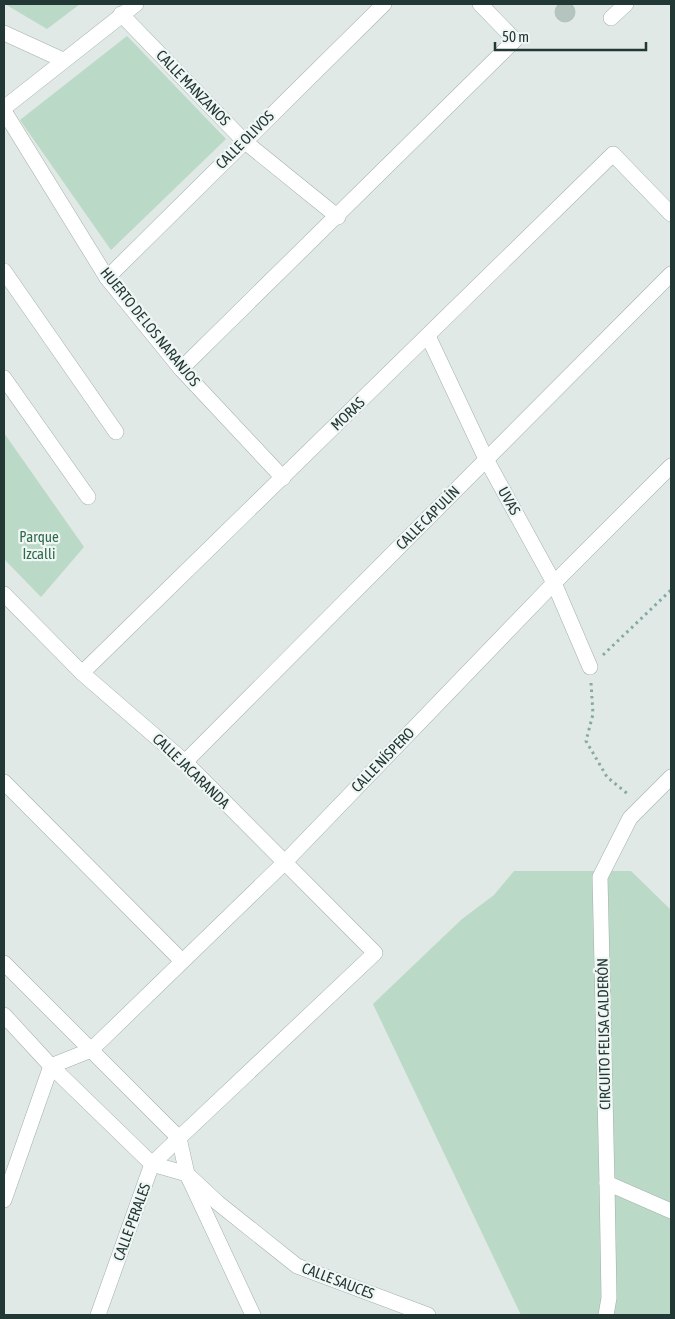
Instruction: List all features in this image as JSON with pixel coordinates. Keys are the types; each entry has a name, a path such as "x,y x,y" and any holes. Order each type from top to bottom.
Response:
{"street":[{"path":"4,109 63,60 136,4"},
{"name":"CALLE OLIVOS","path":"108,278 384,4"},
{"path":"181,369 338,217 515,40 480,4"},
{"path":"611,18 626,4"},
{"name":"CALLE MANZANOS","path":"121,14 244,141 338,217"},
{"path":"4,33 63,60"},
{"name":"HUERTO DE LOS NARANJOS","path":"4,109 108,278 181,369 283,478"},
{"name":"MORAS","path":"82,672 613,154 671,214"},
{"path":"4,272 116,432"},
{"name":"CALLE CAPULÍN","path":"185,762 671,274"},
{"name":"UVAS","path":"428,336 486,459 554,583 590,667"},
{"path":"4,378 88,497"},
{"name":"CALLE NÍSPERO","path":"91,1050 284,863 554,583 671,466"},
{"name":"CALLE JACARANDA","path":"4,594 82,672 185,762 375,953"},
{"name":"CIRCUITO FELISA CALDERÓN","path":"606,1315 609,1298 600,877 630,818 671,777"},
{"path":"4,782 182,961"},
{"name":"CALLE PERALES","path":"99,1315 152,1164 375,953"},
{"path":"4,963 180,1138 187,1174 253,1315"},
{"path":"4,1014 51,1066 152,1164 187,1174"},
{"path":"4,1200 51,1066 91,1050"},
{"name":"CALLE SAUCES","path":"187,1174 218,1203 297,1266 402,1310 428,1315"},
{"path":"607,1183 671,1211"}],"path":[{"path":"642,806 607,777 586,741 593,714 590,667 671,590"}],"green space":[{"path":"5,4 80,4 47,29"},
{"path":"127,36 226,139 111,250 20,120"},
{"name":"Parque Izcalli","path":"4,433 84,547 41,597 4,559"},
{"path":"514,871 631,871 671,910 671,1315 521,1315 373,1004 462,919 494,895"}],"building":[{"path":"565,2 572,5 575,12 572,19 565,22 558,19 555,12 558,5"}]}
